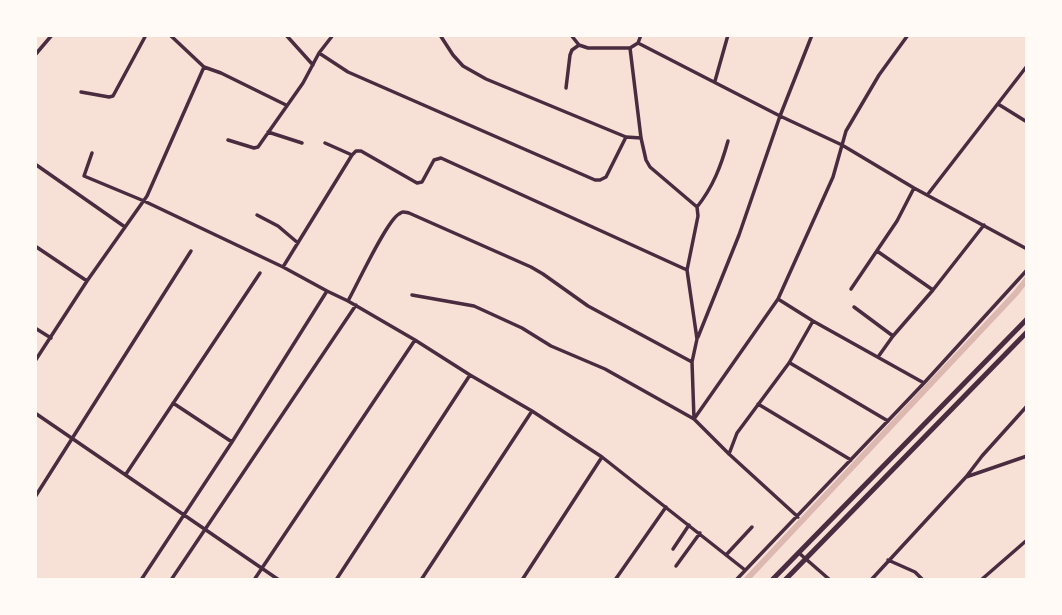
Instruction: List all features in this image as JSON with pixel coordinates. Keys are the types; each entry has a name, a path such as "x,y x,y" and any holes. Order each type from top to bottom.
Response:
{"main road":[{"path":"772,580 1027,319"},
{"path":"785,580 1027,332"}],"street":[{"path":"35,55 51,35"},
{"path":"81,92 113,96 146,35"},
{"path":"170,35 204,67 286,105"},
{"path":"286,35 313,65"},
{"path":"228,140 254,148 260,145 333,35"},
{"path":"440,35 463,66 486,79 626,137 641,138"},
{"path":"571,35 579,45 588,48 630,48 638,43 641,35"},
{"path":"715,81 728,35"},
{"path":"694,419 692,362 697,338 739,235 780,116 812,35"},
{"path":"694,419 778,299 833,177 846,131 879,75 908,35"},
{"path":"638,43 842,145 914,188 1027,249"},
{"path":"566,88 570,55 579,45"},
{"path":"630,48 646,160 650,167 697,207 698,216 687,270 697,338"},
{"path":"319,53 348,72 594,180 606,177 626,137"},
{"path":"927,195 1025,73 1027,66"},
{"path":"35,361 144,201 204,67"},
{"path":"998,104 1027,122"},
{"path":"268,132 302,143"},
{"path":"697,207 708,193 728,141"},
{"path":"325,143 354,153 361,151 417,183 425,179 434,160 442,158 687,270"},
{"path":"92,153 84,176 284,267 348,301 532,411 602,457 745,570"},
{"path":"284,267 354,153"},
{"path":"35,164 125,227"},
{"path":"851,289 897,221 914,188"},
{"path":"348,301 395,216 401,212 409,213 531,267 588,306 692,362"},
{"path":"257,215 278,226 298,243"},
{"path":"878,358 984,225"},
{"path":"35,246 87,281"},
{"path":"35,497 191,251"},
{"path":"877,251 933,290"},
{"path":"736,580 924,383 1027,270"},
{"path":"125,474 260,273"},
{"path":"141,580 327,292"},
{"path":"412,295 474,306 522,328 551,346 605,369 694,419 798,517"},
{"path":"778,299 924,383"},
{"path":"170,580 356,306"},
{"path":"854,307 893,336"},
{"path":"729,454 737,433 789,363 813,321"},
{"path":"35,328 51,338"},
{"path":"254,580 415,341"},
{"path":"789,363 888,421"},
{"path":"335,580 470,375"},
{"path":"173,403 232,442"},
{"path":"758,404 851,460"},
{"path":"872,580 1027,406"},
{"path":"421,580 532,411"},
{"path":"35,413 279,580"},
{"path":"966,477 1027,456"},
{"path":"522,580 602,457"},
{"path":"615,580 666,507"},
{"path":"673,549 689,526"},
{"path":"726,555 752,527"},
{"path":"676,566 700,533"},
{"path":"981,580 1027,540"},
{"path":"799,553 830,580"},
{"path":"888,560 915,572 923,580"}],"waterway":[{"path":"746,580 1027,279"}]}
